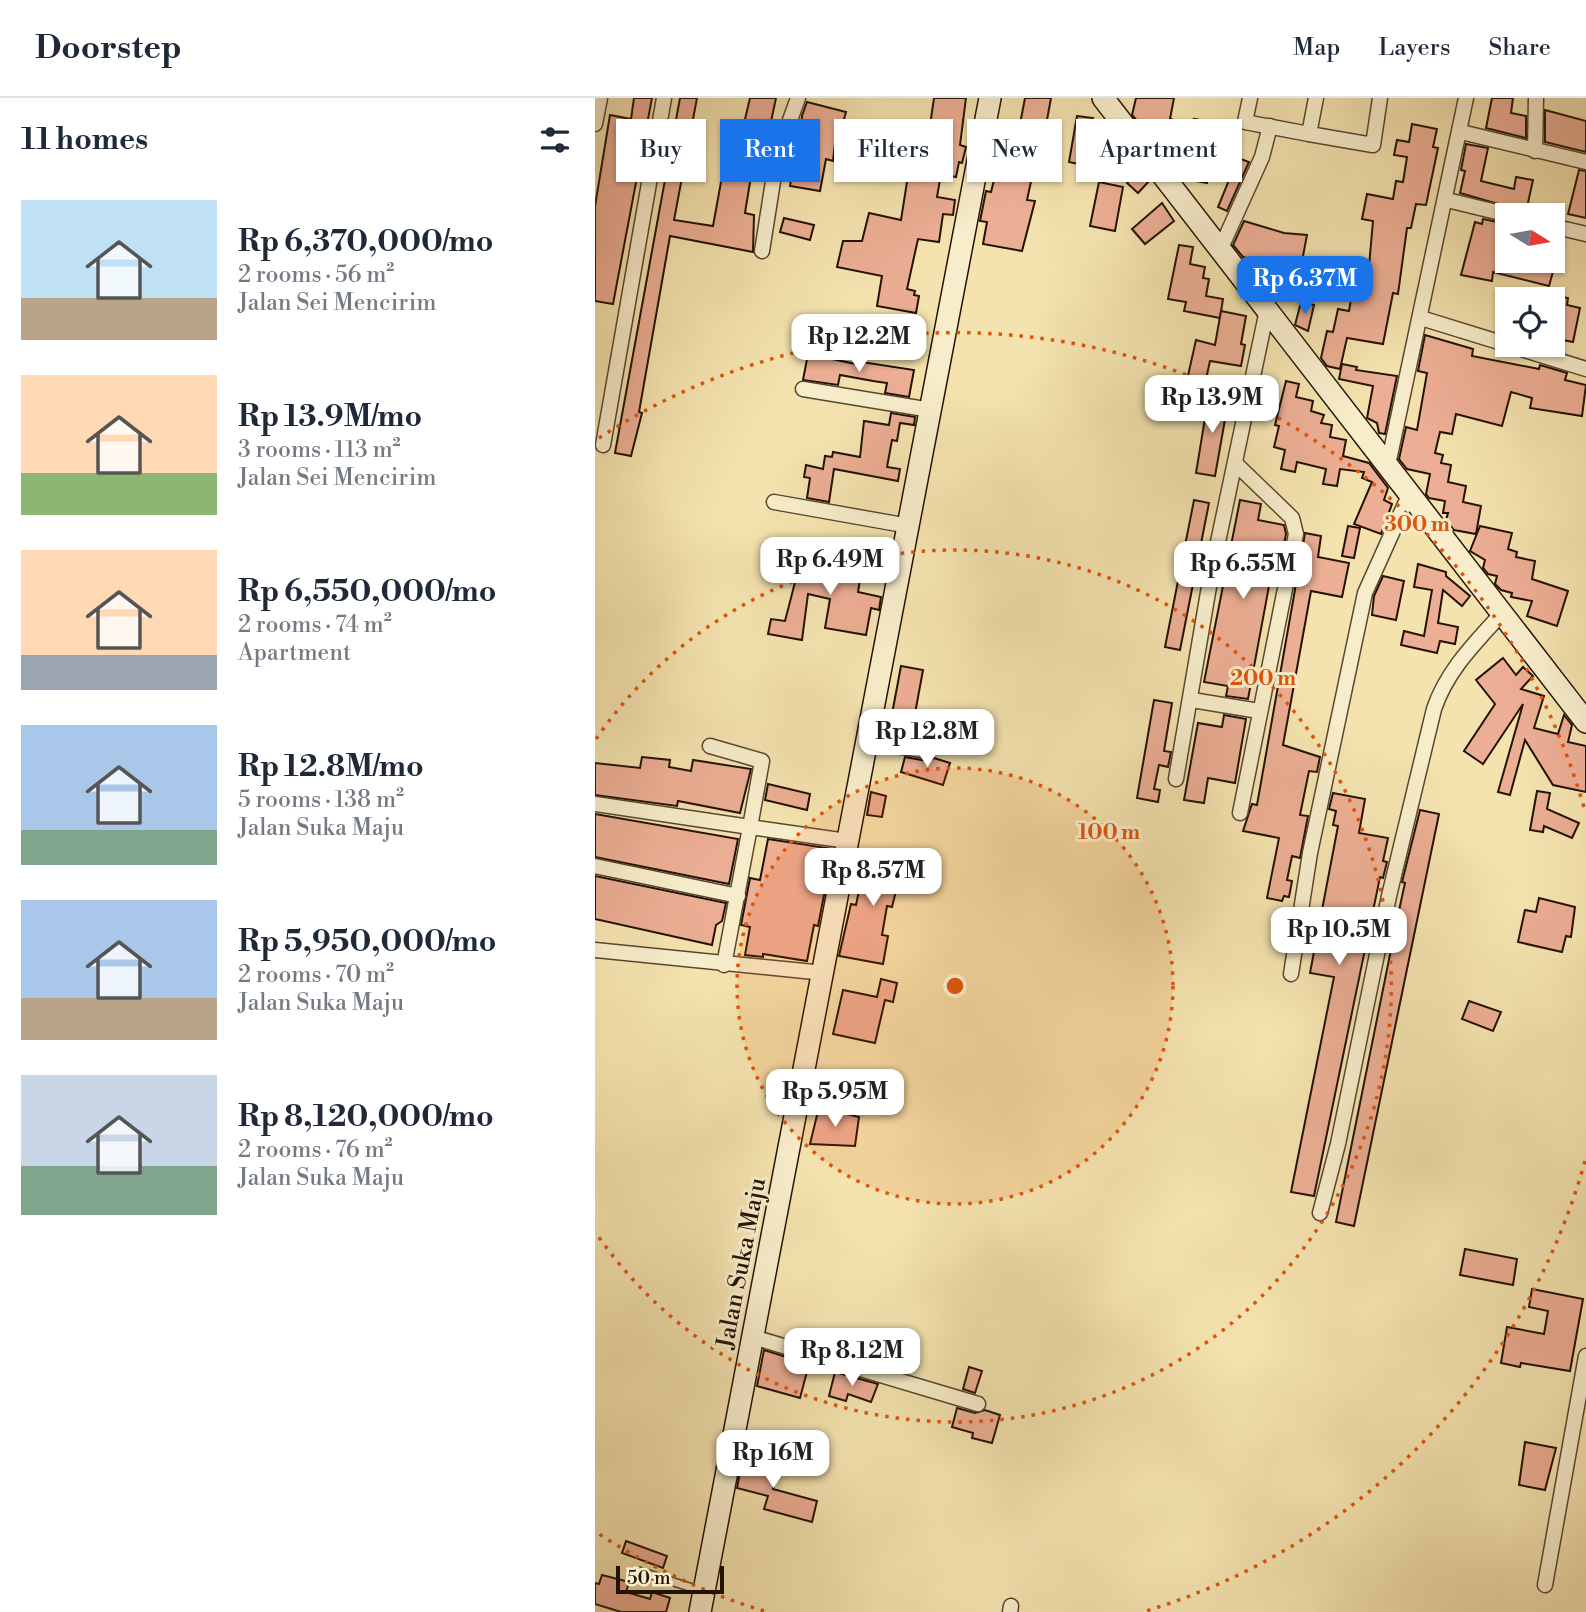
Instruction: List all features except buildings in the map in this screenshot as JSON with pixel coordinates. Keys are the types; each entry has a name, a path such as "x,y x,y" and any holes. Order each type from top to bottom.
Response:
{"street":[{"path":"595,124 600,98"},
{"path":"603,445 664,98"},
{"path":"762,251 777,156 797,98"},
{"name":"Jalan Suka Maju","path":"702,1602 990,98"},
{"path":"1103,98 1586,722"},
{"path":"1250,98 1245,122 1373,145 1380,98"},
{"path":"1309,134 1316,98"},
{"path":"1388,465 1447,200 1466,98"},
{"path":"1535,151 1536,98"},
{"path":"1220,250 1262,157 1270,126"},
{"path":"1461,132 1586,162"},
{"path":"1447,200 1495,212"},
{"path":"1565,229 1586,234"},
{"path":"1176,779 1192,700 1211,575 1267,310"},
{"path":"1420,318 1586,369"},
{"path":"803,389 931,410"},
{"path":"1236,464 1296,523 1241,813"},
{"path":"1291,974 1310,853 1365,593 1411,493"},
{"path":"774,502 909,526"},
{"path":"1320,1213 1338,1144 1389,896 1440,688 1453,669 1503,612"},
{"path":"1192,700 1259,711"},
{"path":"865,741 927,751"},
{"path":"710,746 762,761 725,965"},
{"path":"595,804 847,841"},
{"path":"595,866 738,896"},
{"path":"595,950 824,973"},
{"path":"753,1337 978,1404"},
{"path":"1545,1585 1586,1356"}],"lane":[{"path":"732,1445 781,1455"},
{"path":"639,1571 702,1602"}]}
